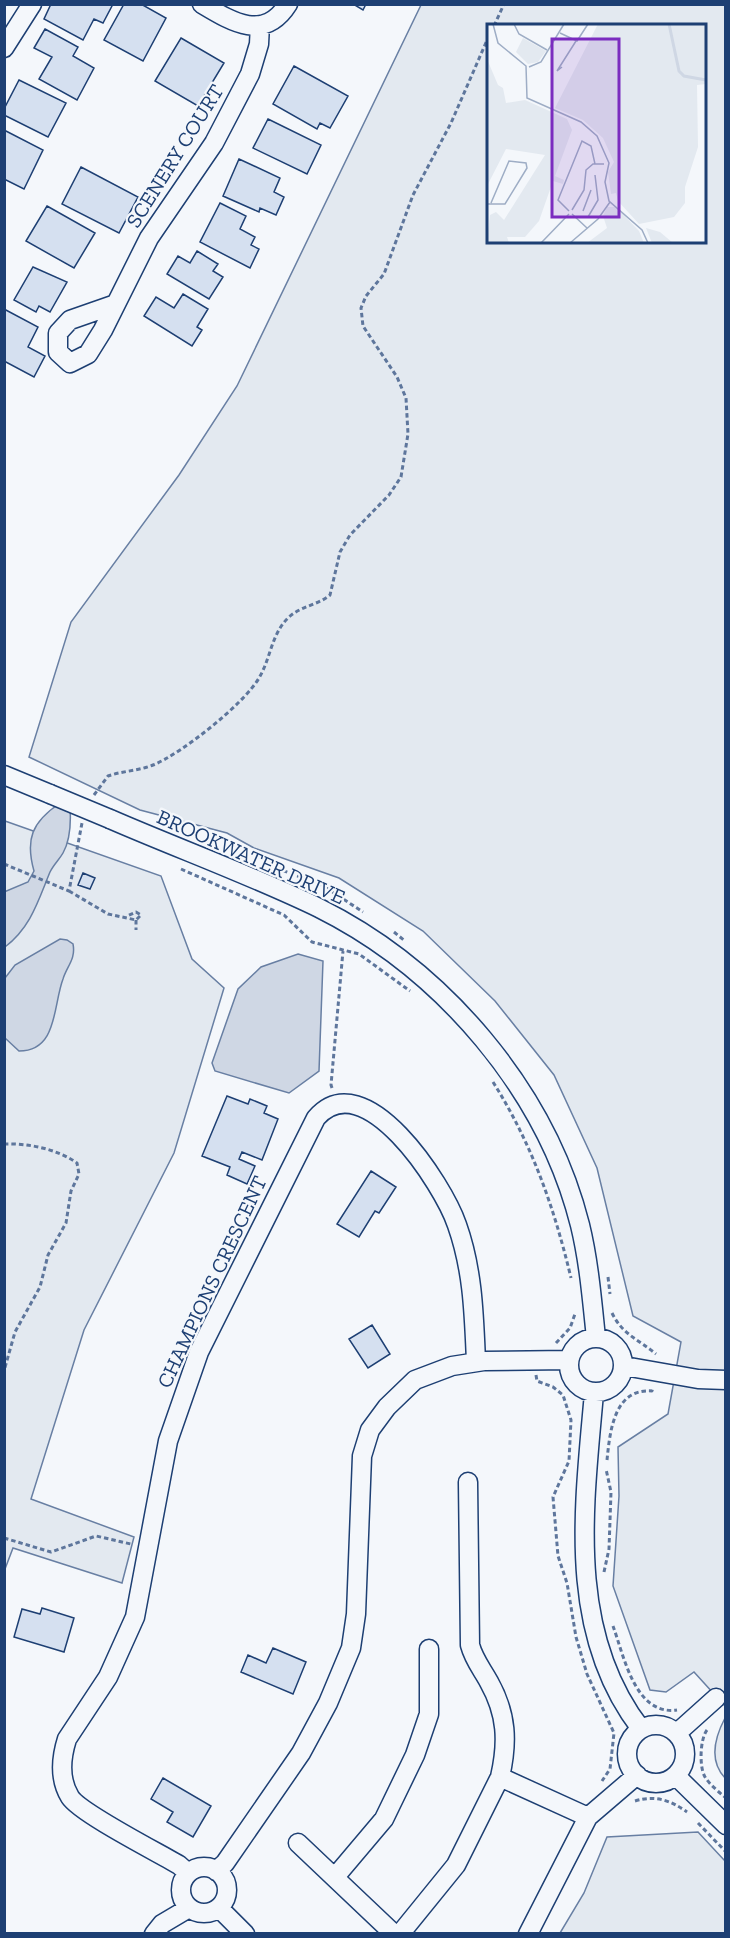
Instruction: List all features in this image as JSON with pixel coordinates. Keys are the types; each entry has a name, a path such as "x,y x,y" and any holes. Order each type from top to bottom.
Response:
{"street":[{"path":"4,48 32,4"},
{"path":"202,4 225,18 247,26 271,23 288,4"},
{"name":"SCENERY COURT","path":"113,305 149,238 214,143 250,74 260,25"},
{"name":"BROOKWATER DRIVE","path":"4,775 328,913 390,951 458,1010 495,1054 536,1116 557,1160 579,1224 590,1281 596,1338"},
{"name":"CHAMPIONS CRESCENT","path":"188,1873 179,1865 85,1810 71,1798 62,1769 62,1755 67,1739 123,1650 135,1617 150,1548 168,1441 199,1352 316,1118 324,1109 345,1102 359,1104 378,1114 422,1163 457,1223 469,1267 474,1303 476,1362"},
{"path":"596,1338 613,1343 619,1350 624,1366 618,1382 611,1389 594,1393 585,1391 572,1378 569,1360 578,1344 596,1338"},
{"path":"216,1871 225,1863 300,1753 328,1703 351,1648 356,1614 362,1456 370,1430 387,1407 415,1380 452,1366 476,1362 569,1360"},
{"path":"624,1366 698,1380 726,1380"},
{"path":"594,1393 584,1511 583,1557 586,1591 596,1636 613,1685 641,1730"},
{"path":"400,1934 456,1865 500,1777 507,1740 504,1717 488,1680 475,1662 470,1645 468,1482"},
{"path":"334,1877 384,1819 415,1755 429,1714 429,1649"},
{"path":"676,1733 716,1698"},
{"path":"660,1725 676,1733 682,1741 685,1759 676,1776 659,1783 649,1782 637,1775 629,1763 627,1754 629,1744 641,1730 660,1725"},
{"path":"528,1934 588,1817 637,1775"},
{"path":"676,1776 726,1826"},
{"path":"500,1777 588,1817"},
{"path":"298,1843 394,1934"},
{"path":"202,1867 216,1871 226,1882 224,1902 219,1908 207,1913 189,1908 181,1895 181,1887 188,1873 202,1867"},
{"path":"154,1934 162,1924 189,1908"},
{"path":"219,1908 245,1934"}],"path":[{"path":"495,24 504,4"},
{"path":"91,802 108,776 146,768 160,762 208,729 244,697 264,668 276,633 299,610 330,595 340,552 350,535 384,501 401,477 408,434 406,398 397,377 363,326 361,308 366,296 384,274 413,195 451,123 487,42"},
{"path":"69,891 82,822"},
{"path":"4,864 69,891 108,914 127,916 136,920"},
{"path":"270,866 322,885 371,917"},
{"path":"127,916 139,913 140,919 136,920"},
{"path":"136,920 136,930"},
{"path":"391,930 409,944"},
{"path":"340,1087 331,1088 330,1085 343,951"},
{"path":"4,1144 26,1144 58,1153 77,1163 79,1169 71,1191 66,1222 48,1255 40,1287 15,1332 4,1371"},
{"path":"606,1268 610,1299"},
{"path":"603,1575 609,1549 611,1492 606,1470 610,1432 618,1410 630,1395 641,1390 652,1391 656,1372 656,1353 636,1342 624,1331 611,1311"},
{"path":"4,1538 51,1552 96,1536 150,1548"},
{"path":"611,1621 630,1672 645,1701 656,1709 681,1709"},
{"path":"701,1711 713,1724 703,1736 705,1777 726,1798"}],"shaded area":[{"path":"421,5 725,5 725,1706 694,1672 666,1692 650,1690 613,1586 619,1496 618,1447 668,1414 681,1342 633,1316 597,1168 554,1075 495,1001 423,931 339,878 254,848 227,833 140,810 29,757 71,622 179,475 237,386"},
{"path":"60,803 70,807 70,830 66,848 50,872 28,922 5,947 4,892 28,882 34,871 30,850 33,832 43,817"},
{"path":"5,821 161,876 192,959 224,988 174,1153 84,1330 31,1499 134,1537 122,1583 13,1548 5,1569"},
{"path":"60,939 73,944 74,949 63,979 52,1025 41,1043 32,1049 19,1051 5,1038 5,978 15,965"},
{"path":"298,954 323,961 319,1071 289,1093 215,1071 212,1063 238,989 261,967"},
{"path":"725,1718 725,1778 716,1764 715,1748 718,1733"},
{"path":"698,1832 725,1861 725,1933 560,1933 584,1893 607,1837"}],"building":[{"path":"51,4 113,4 103,23 94,19 83,40 44,19"},
{"path":"124,4 141,4 166,18 143,61 104,40"},
{"path":"353,4 366,4 363,10"},
{"path":"45,29 78,47 73,56 94,68 77,100 39,79 52,57 34,48"},
{"path":"181,38 224,63 198,106 155,81"},
{"path":"294,66 348,96 330,128 320,123 317,129 273,104"},
{"path":"19,80 66,103 48,137 4,115 4,109"},
{"path":"268,119 321,145 307,174 253,148"},
{"path":"4,130 43,150 24,189 4,179"},
{"path":"239,159 280,178 274,192 284,197 276,215 260,208 259,212 223,196"},
{"path":"81,167 138,197 119,233 62,204"},
{"path":"220,203 246,216 240,229 255,237 251,245 259,249 250,268 200,242"},
{"path":"47,206 95,233 74,268 26,241"},
{"path":"197,251 218,264 213,271 223,277 209,299 167,274 178,256 190,263"},
{"path":"33,267 67,282 50,312 39,306 36,312 14,300"},
{"path":"183,294 208,309 197,327 202,330 192,346 144,316 156,297 174,308"},
{"path":"4,309 38,327 28,347 45,356 34,377 4,361"},
{"path":"83,873 95,878 90,889 78,885"},
{"path":"227,1096 248,1104 250,1099 267,1106 264,1113 278,1119 262,1160 242,1152 239,1159 255,1166 247,1184 227,1175 230,1167 202,1156"},
{"path":"371,1171 396,1187 379,1213 375,1211 359,1237 337,1224"},
{"path":"372,1325 390,1354 368,1368 349,1339"},
{"path":"42,1608 74,1618 64,1652 14,1637 22,1609 40,1614"},
{"path":"273,1648 306,1662 293,1694 241,1672 248,1655 266,1663"},
{"path":"163,1778 211,1806 193,1837 167,1822 173,1812 151,1799"}]}
